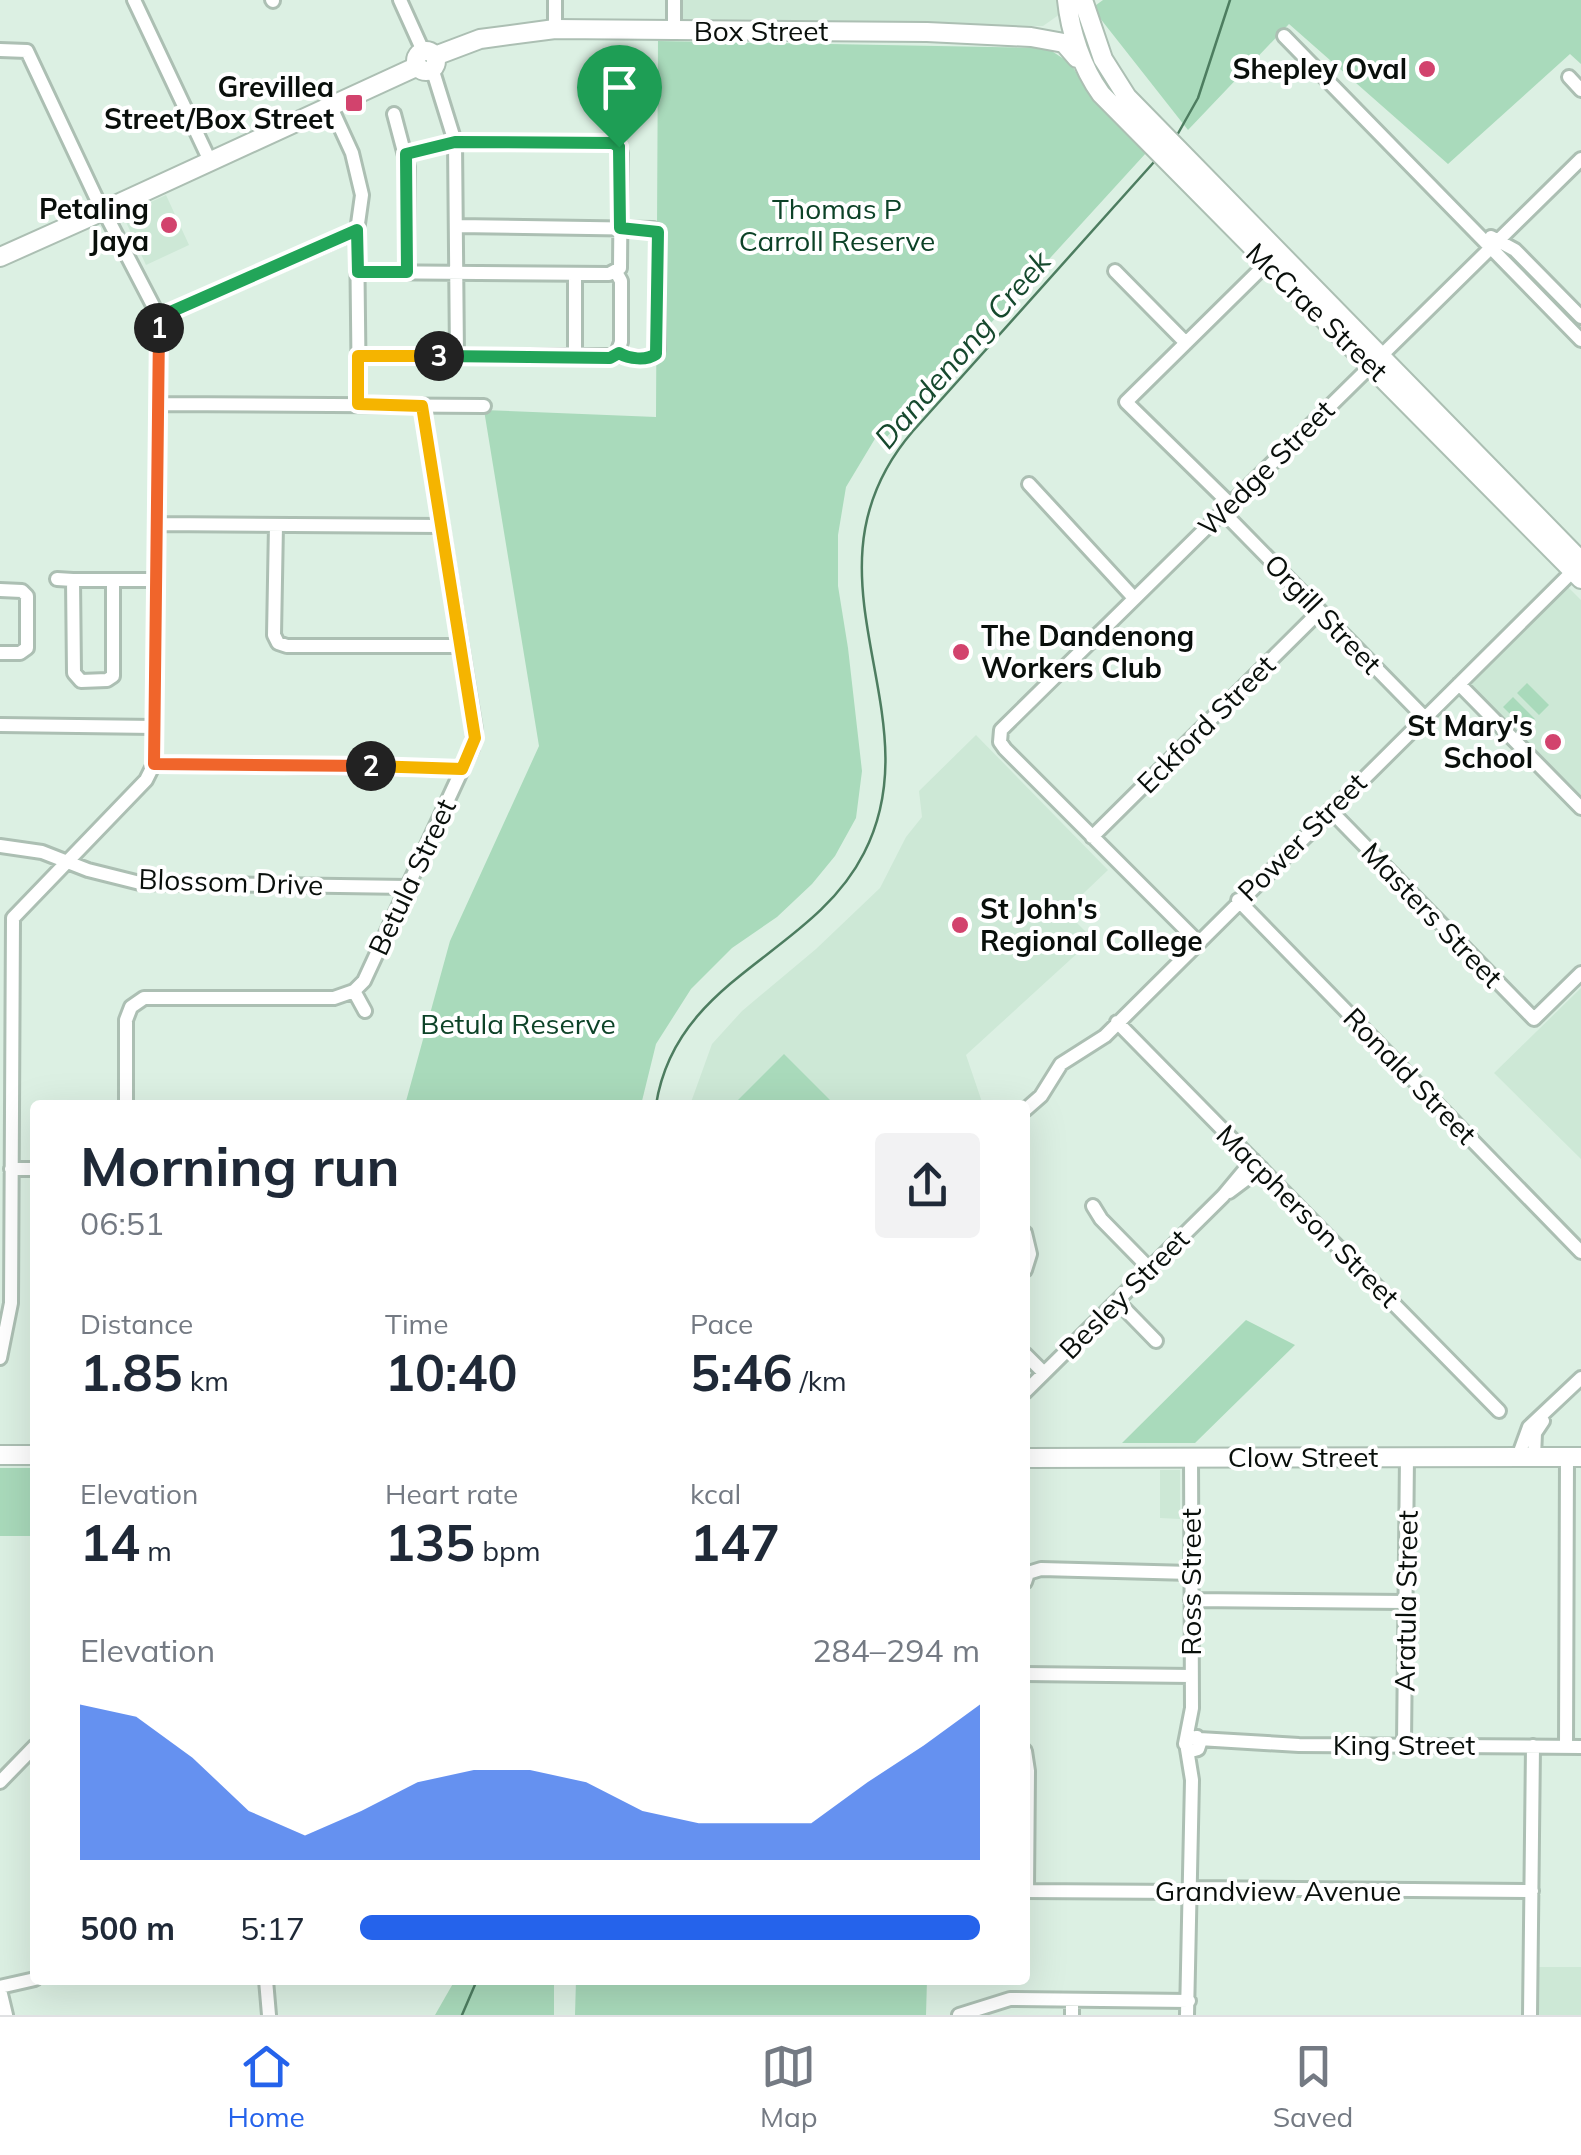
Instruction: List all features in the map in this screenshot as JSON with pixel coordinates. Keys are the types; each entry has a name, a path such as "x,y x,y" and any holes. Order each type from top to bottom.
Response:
{"main road":[{"name":"McCrae Street","path":"1067,0 1089,76 1101,94 1148,130 1579,568"},
{"path":"1082,0 1100,53"},
{"name":"Box Street","path":"0,257 480,39 555,29 1031,36 1074,32"},
{"path":"1074,32 1089,39 1100,53"},
{"name":"Box Street","path":"1031,36 1066,44 1089,76"},
{"name":"McCrae Street","path":"1100,53 1148,130"},
{"path":"0,1455 30,1455"},
{"name":"Clow Street","path":"1030,1458 1574,1457"}],"street":[{"path":"134,0 210,161"},
{"path":"400,0 427,60 455,142 457,356"},
{"path":"555,0 555,29"},
{"path":"674,0 674,31"},
{"path":"1284,36 1493,243 1581,340"},
{"path":"0,50 26,51 102,211 159,317 154,764 146,780 12,918 6,971 11,1169 0,1358"},
{"path":"1569,77 1581,90"},
{"path":"330,105 352,152 362,196 357,230 358,404"},
{"path":"394,114 406,154 407,272"},
{"path":"358,272 575,274 616,272 620,268 621,153 613,143 455,142 406,154"},
{"name":"Wedge Street","path":"1092,837 1005,749 999,738 1005,726 1581,160"},
{"path":"456,226 658,232 658,349 650,358 627,358 619,353"},
{"path":"159,317 357,230"},
{"path":"1493,243 1515,250 1581,318"},
{"path":"1115,271 1186,342 1272,258"},
{"path":"616,272 621,281 619,353"},
{"path":"575,274 575,357"},
{"name":"Orgill Street","path":"1186,342 1126,402 1424,717"},
{"path":"358,356 610,358 619,353"},
{"path":"158,404 484,406"},
{"name":"Betula Street","path":"354,991 364,980 408,887 475,734 422,406"},
{"path":"1029,484 1134,598"},
{"path":"156,524 442,526"},
{"path":"276,525 274,635 278,642 287,646 462,646"},
{"name":"Power Street","path":"1030,1106 1041,1096 1061,1064 1096,1043 1579,568"},
{"path":"57,580 156,580"},
{"path":"73,580 74,674 81,680 107,680 113,676 113,580"},
{"path":"0,590 22,590 26,594 27,631 26,650 0,653"},
{"name":"Eckford Street","path":"1092,837 1320,611"},
{"path":"1458,684 1581,808"},
{"path":"0,725 155,726"},
{"path":"154,764 462,769"},
{"name":"Masters Street","path":"1330,810 1534,1019 1581,973"},
{"path":"1092,837 1197,941"},
{"name":"Blossom Drive","path":"0,846 42,852 140,883 408,887"},
{"name":"Ronald Street","path":"1238,900 1581,1252"},
{"path":"126,1100 126,1020 131,1006 144,998 334,998 354,991 366,1011"},
{"name":"Macpherson Street","path":"1117,1022 1499,1410"},
{"name":"Besley Street","path":"1030,1387 1257,1164"},
{"path":"11,1169 30,1169"},
{"path":"1093,1206 1150,1269"},
{"path":"1117,1301 1156,1341"},
{"path":"1030,1359 1044,1374"},
{"path":"1526,1457 1536,1432 1556,1403 1581,1378"},
{"name":"Ross Street","path":"1190,2010 1194,1744 1191,1456"},
{"name":"Aratula Street","path":"1404,1744 1407,1457"},
{"path":"1566,1746 1574,1457"},
{"path":"1030,1572 1042,1568 1191,1572"},
{"path":"1191,1600 1405,1602"},
{"path":"1030,1674 1191,1676"},
{"name":"King Street","path":"1194,1744 1581,1747"},
{"path":"1530,2015 1533,1746"},
{"path":"0,1782 30,1751"},
{"path":"23,1759 30,1767"},
{"name":"Grandview Avenue","path":"1030,1890 1532,1890"},
{"path":"6,2015 0,1988 30,1980"},
{"path":"266,1985 268,2015"},
{"path":"959,2015 998,2000 1072,2000 1190,2010"},
{"path":"1072,2000 1072,2015"}],"shaded area":[{"path":"666,0 1080,0 1043,26 666,22"},
{"path":"166,195 189,245 146,265 125,220 127,213"},
{"name":"St Mary's School","path":"1568,587 1581,600 1581,800 1470,685"},
{"name":"St John's Regional College","path":"976,735 1108,870 1065,911 1093,939 966,1055 981,1100 692,1100 712,1044 742,1011 880,888 906,837 922,817 919,791"},
{"path":"1581,988 1581,1159 1494,1073"},
{"path":"1160,1470 1180,1470 1180,1519 1160,1518"},
{"path":"1535,1967 1581,1967 1581,2015 1535,2015"}],"green space":[{"path":"1103,0 1581,0 1581,64 1570,54 1448,164 1289,24 1188,130 1092,8"},
{"path":"658,41 1047,48 1070,63 1096,103 1146,153 883,441 876,437 846,487 838,535 838,586 862,771 856,818 835,856 777,917 732,948 691,989 656,1044 642,1100 406,1100 450,941 539,746 484,410 656,417"},
{"path":"1527,683 1549,705 1539,715 1517,693"},
{"path":"1513,697 1535,719 1525,729 1503,707"},
{"path":"784,1054 830,1100 738,1100"},
{"path":"1246,1320 1295,1345 1195,1443 1122,1443"},
{"path":"0,1468 30,1468 30,1536 0,1536"},
{"path":"452,1985 554,1985 554,2015 435,2015"},
{"path":"576,1985 927,1985 926,2015 575,2015"}],"waterway":[{"name":"Dandenong Creek","path":"1176,137 1198,98 1230,0"},
{"name":"Dandenong Creek","path":"657,1100 669,1061 690,1026 717,996 812,918 841,888 864,853 882,800 885,747 863,590 864,537 879,484 913,431 1154,162"},
{"name":"Dandenong Creek","path":"462,2015 475,1985"}],"place":[{"name":"Shepley Oval","path":"1427,69"},
{"name":"Grevillea Street/Box Street","path":"354,103"},
{"name":"Petaling Jaya","path":"169,225"},
{"name":"The Dandenong Workers Club","path":"961,652"},
{"name":"St Mary's School","path":"1553,742"},
{"name":"St John's Regional College","path":"960,925"}],"route":[{"path":"455,142 613,143 619,147 620,228 658,232 656,354 650,358 627,358 619,353 610,358 358,356 358,404 422,406 475,730 462,769 154,764 159,317 357,230 358,272 407,272 406,154 455,142"}],"park label":[{"name":"Thomas P Carroll Reserve","path":"837,225"},
{"name":"Betula Reserve","path":"518,1024"}]}
